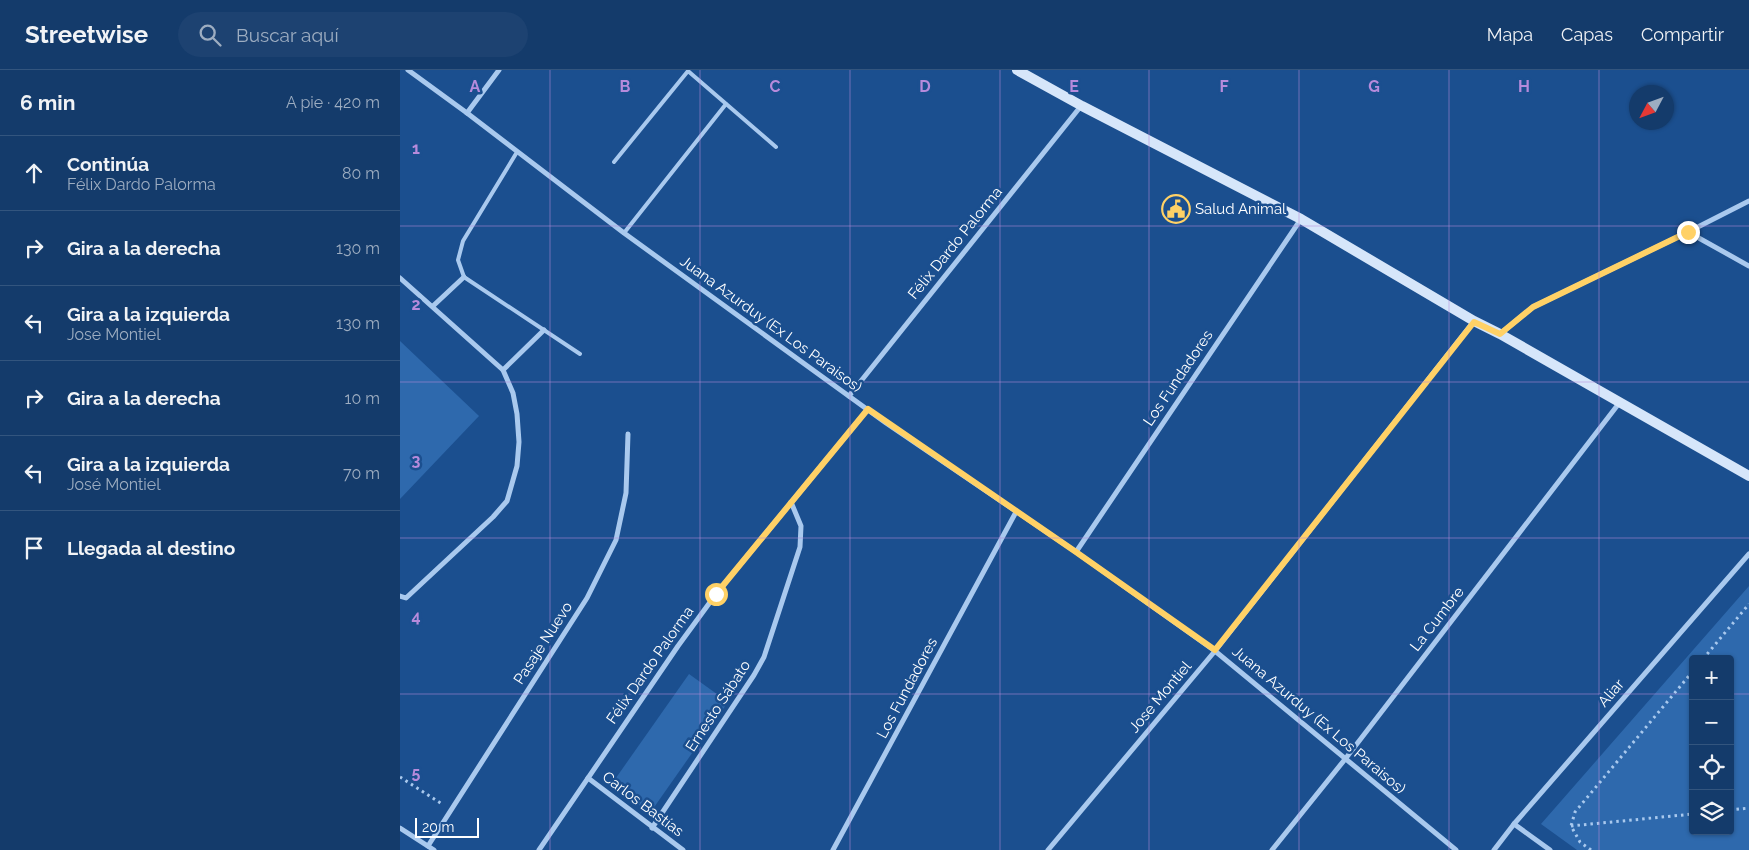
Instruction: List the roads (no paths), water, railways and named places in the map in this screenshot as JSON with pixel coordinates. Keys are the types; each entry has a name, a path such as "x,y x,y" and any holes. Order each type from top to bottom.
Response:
{"street":[{"name":"Juana Azurduy (Ex Los Paraisos)","path":"408,70 467,112 624,233 849,396 1215,650 1456,850"},
{"path":"467,112 500,70"},
{"path":"1018,70 1082,106 1301,219 1474,322 1500,334 1749,476"},
{"name":"Félix Dardo Palorma","path":"849,396 1082,106"},
{"path":"1500,334 1533,307 1688,232 1749,200"},
{"name":"Los Fundadores","path":"1076,552 1301,219"},
{"path":"1688,232 1749,266"},
{"path":"433,306 464,277"},
{"path":"400,278 503,370 513,393 517,414 518,442 517,466 507,501 493,518 406,598 400,596"},
{"name":"Jose Montiel","path":"1048,850 1215,650 1474,322"},
{"path":"503,370 544,330"},
{"name":"La Cumbre","path":"1272,850 1346,758 1620,402"},
{"name":"Félix Dardo Palorma","path":"539,850 678,646 716,594 868,409"},
{"name":"Pasaje Nuevo","path":"428,846 587,598 616,540 626,493 628,434"},
{"name":"Ernesto Sábato","path":"652,828 754,675 764,656 800,547 801,526 791,502"},
{"name":"Los Fundadores","path":"833,850 1016,512"},
{"name":"Aliar","path":"1494,850 1514,824 1749,554"},
{"name":"Carlos Bastías","path":"588,778 683,850"},
{"path":"1514,824 1550,850"},
{"path":"400,828 434,850"}],"lane":[{"path":"614,162 688,72 776,147"},
{"path":"624,233 726,104"},
{"path":"517,152 463,241 458,260 464,277 580,354"}],"place":[{"name":"Salud Animal","path":"1176,209"}]}
